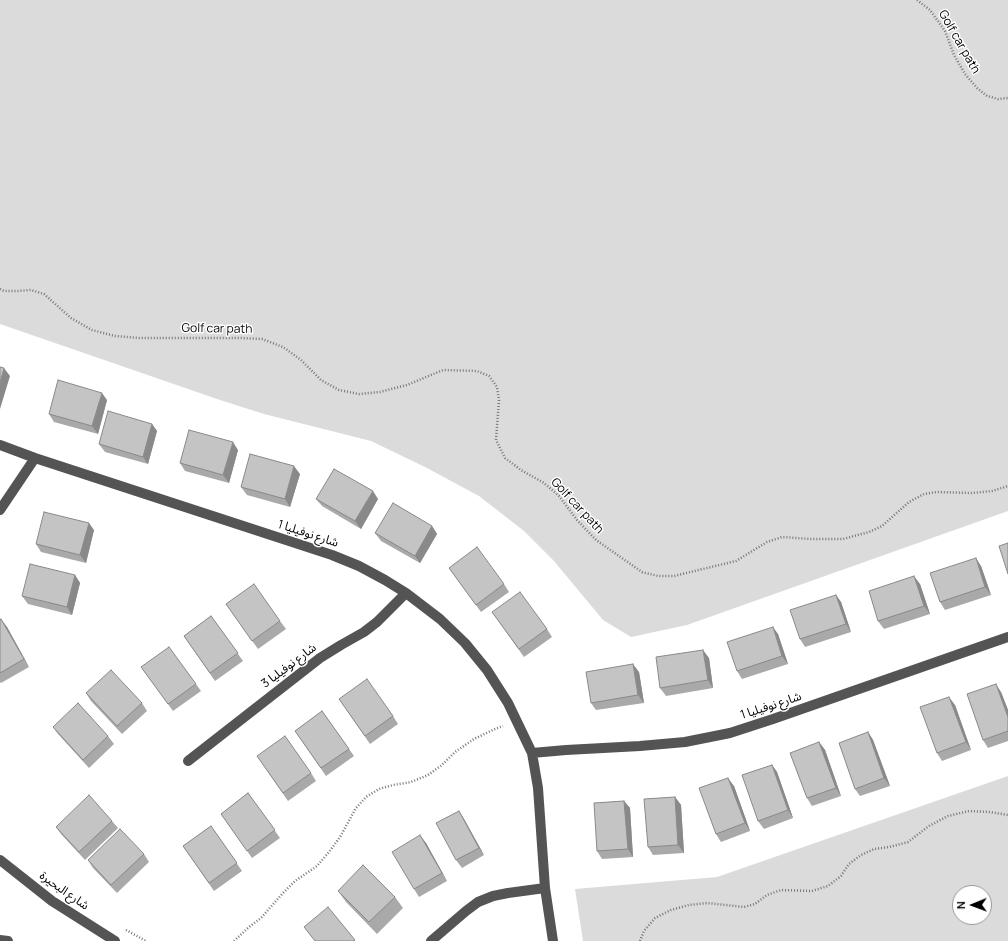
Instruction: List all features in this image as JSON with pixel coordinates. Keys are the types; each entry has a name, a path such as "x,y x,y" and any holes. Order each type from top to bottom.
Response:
{"street":[{"name":"شارع نوفيليا 1","path":"0,445 35,458 332,555 385,580 440,619 465,643 487,670 508,703 532,753 538,788 545,888 554,941"},
{"path":"0,510 35,458"},
{"name":"شارع نوفيليا 3","path":"188,761 320,658 364,632 377,622 406,594"},
{"name":"شارع نوفيليا 1","path":"532,753 685,742 730,733 1008,637"},
{"name":"شارع البحيرة","path":"0,860 52,901 114,941"},
{"path":"431,941 478,902 508,892 545,888"},
{"path":"0,940 8,941"}],"path":[{"name":"Golf car path","path":"917,0 930,10 945,31 954,55 961,68 977,88 986,96 998,99 1008,98"},
{"name":"Golf car path","path":"0,289 4,291 18,292 31,290 44,294 71,318 92,330 115,336 139,338 262,339 283,347 301,360 321,380 339,390 359,394 380,392 407,385 443,370 477,371 489,376 497,387 499,400 496,440 505,458 521,470 544,483 559,496 577,520 596,540 642,572 658,576 674,576 736,561 767,542 782,537 843,539 869,532 882,526 910,502 924,494 937,492 972,493 992,491 1008,486"},
{"path":"234,941 261,918 295,881 317,866 340,838 356,808 366,797 378,789 411,782 428,776 455,752 474,739 517,721"},
{"path":"640,941 644,931 655,918 671,910 689,905 707,903 744,907 755,904 767,895 781,890 812,891 828,886 840,876 849,864 861,855 874,849 908,842 929,826 948,816 969,811 1008,815"}],"shaded area":[{"path":"0,0 1008,0 1008,511 687,625 631,637 603,620 554,561 524,531 479,496 425,467 371,441 264,414 0,324"},
{"path":"1008,776 1008,941 583,941 575,889 717,877"}],"building":[{"path":"0,367 4,368 0,383"},
{"path":"58,380 102,393 92,426 49,414"},
{"path":"108,411 152,424 143,457 99,444"},
{"path":"189,430 233,442 223,475 180,463"},
{"path":"250,454 294,466 285,499 241,487"},
{"path":"334,469 373,491 355,521 316,499"},
{"path":"393,503 432,526 415,556 375,533"},
{"path":"44,512 89,523 80,555 36,544"},
{"path":"1008,543 1008,574 999,546"},
{"path":"477,547 504,584 476,605 449,568"},
{"path":"976,558 985,587 940,602 930,573"},
{"path":"30,564 75,575 67,607 22,596"},
{"path":"914,576 924,606 878,621 869,591"},
{"path":"254,584 280,621 252,641 226,604"},
{"path":"520,592 547,629 519,649 492,612"},
{"path":"836,595 846,624 800,639 790,610"},
{"path":"211,616 238,653 210,673 184,636"},
{"path":"1,619 24,659 0,673 0,620"},
{"path":"773,627 782,656 737,671 727,642"},
{"path":"169,647 196,684 168,704 141,667"},
{"path":"703,650 708,680 660,688 656,657"},
{"path":"633,664 638,695 591,703 586,672"},
{"path":"111,670 142,703 117,726 86,693"},
{"path":"367,679 393,716 365,736 339,699"},
{"path":"996,684 1008,717 1008,731 983,740 967,694"},
{"path":"949,697 966,742 937,753 920,707"},
{"path":"78,703 108,736 83,760 53,727"},
{"path":"322,711 349,749 321,768 295,731"},
{"path":"868,732 884,778 855,789 839,743"},
{"path":"285,736 311,773 283,793 257,756"},
{"path":"819,742 836,788 807,798 790,753"},
{"path":"772,765 788,810 758,821 742,775"},
{"path":"728,778 745,823 716,834 699,788"},
{"path":"248,793 275,830 247,851 221,814"},
{"path":"89,795 112,821 79,852 56,827"},
{"path":"675,797 678,845 648,847 644,799"},
{"path":"624,801 628,849 597,851 594,803"},
{"path":"459,811 479,848 456,860 436,823"},
{"path":"211,826 237,863 209,883 183,846"},
{"path":"120,829 144,854 111,885 88,860"},
{"path":"420,835 442,873 414,889 392,852"},
{"path":"363,865 395,897 369,922 338,891"},
{"path":"328,907 355,940 315,941 304,927"}]}
